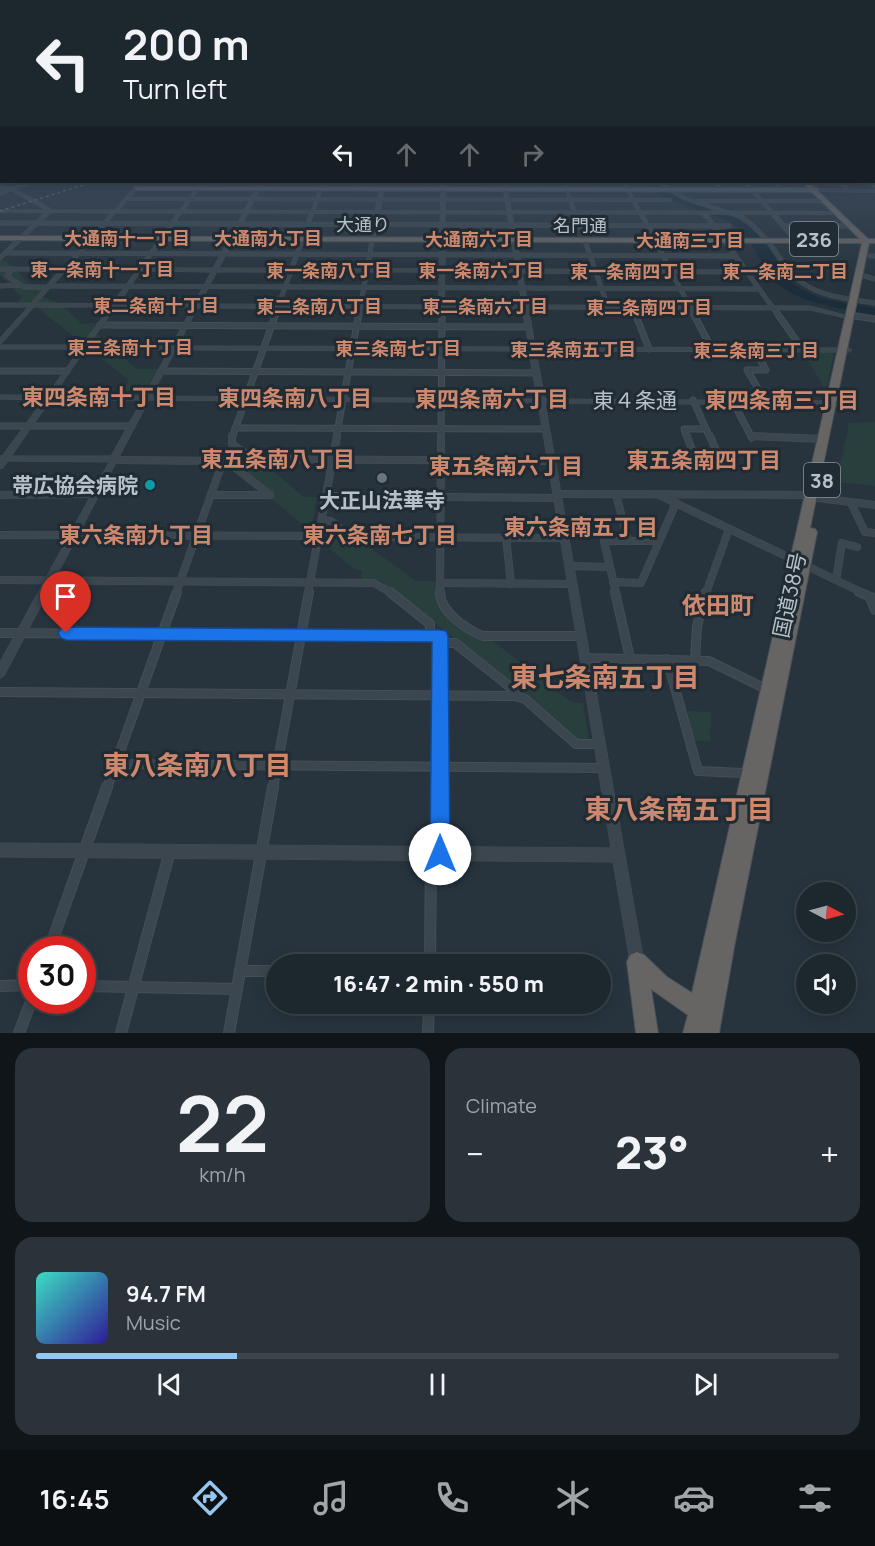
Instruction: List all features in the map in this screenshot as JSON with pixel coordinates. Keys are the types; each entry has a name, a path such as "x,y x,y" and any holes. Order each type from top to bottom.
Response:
{"highway":[{"path":"811,186 852,226 871,240"},
{"path":"815,190 871,240"},
{"name":"大通り","path":"0,238 871,240"},
{"name":"大通り","path":"765,240 871,240"},
{"name":"国道38号","path":"855,300 872,256 871,240"},
{"name":"国道38号","path":"694,1033 706,1020 725,942 800,562 855,300 871,240"},
{"name":"国道38号","path":"814,497 823,439 834,402"},
{"name":"国道38号","path":"706,1020 749,776 800,562"},
{"path":"637,962 660,984 706,1020"},
{"path":"637,962 648,1033"}],"main road":[{"path":"136,188 815,190"}],"street":[{"path":"0,188 16,186"},
{"path":"566,186 608,307"},
{"path":"626,186 712,349"},
{"path":"664,186 673,193 731,213 756,227 801,283 816,290 875,303"},
{"path":"749,186 795,239"},
{"path":"779,186 782,190"},
{"path":"844,186 848,189"},
{"path":"0,194 9,188"},
{"path":"9,188 50,211"},
{"path":"0,342 136,188"},
{"path":"0,466 3,458 85,347 197,188"},
{"path":"0,673 258,188"},
{"path":"320,188 231,441 239,450 254,459 552,460"},
{"path":"229,1033 382,189"},
{"path":"443,189 441,600 444,607 475,633 483,636 581,636"},
{"path":"505,189 637,962"},
{"path":"815,190 875,189"},
{"path":"815,190 875,189"},
{"path":"126,199 670,200"},
{"path":"697,201 826,201"},
{"path":"0,211 838,213"},
{"path":"2,255 50,211"},
{"path":"702,213 725,240 803,350"},
{"name":"名門通","path":"2,225 729,226"},
{"path":"783,226 852,226"},
{"path":"2,255 736,256"},
{"path":"0,269 747,272"},
{"path":"12,269 8,276 21,285"},
{"path":"864,276 875,279"},
{"path":"0,286 759,289"},
{"path":"0,305 773,307 815,308 875,320"},
{"path":"632,307 649,349"},
{"path":"100,325 528,327"},
{"path":"0,347 846,350"},
{"path":"754,350 766,370 747,370 765,400"},
{"path":"0,371 67,371"},
{"path":"161,371 537,373"},
{"name":"東４条通","path":"0,397 834,402"},
{"path":"693,400 717,453 693,453 684,429 706,429"},
{"path":"732,400 752,438 823,439"},
{"path":"0,426 132,426"},
{"path":"235,428 546,429"},
{"path":"54,936 138,694 223,463 239,450"},
{"path":"3,458 223,463 233,466 270,495 211,495"},
{"path":"0,495 95,494"},
{"path":"326,496 616,494 814,497 875,505"},
{"path":"616,494 628,541"},
{"path":"658,495 873,598 875,610"},
{"path":"613,582 641,583 676,503"},
{"path":"851,503 865,532 875,533"},
{"path":"322,520 331,521 351,537 564,538"},
{"path":"695,659 693,639 698,618 729,529"},
{"path":"0,535 319,536"},
{"path":"506,537 511,584"},
{"path":"630,658 604,541 659,541"},
{"path":"836,580 842,543 857,548"},
{"path":"570,566 609,567"},
{"path":"0,580 380,584 430,624 430,636"},
{"path":"441,583 572,584"},
{"path":"0,633 440,636 440,766 431,954"},
{"path":"441,643 455,643 514,690 515,696"},
{"path":"585,658 709,661 768,690"},
{"path":"668,659 698,771 743,773 749,776"},
{"path":"0,692 515,696 525,699 576,744 600,744"},
{"path":"115,764 604,768"},
{"path":"0,850 619,855"},
{"path":"122,1033 170,851"},
{"path":"240,971 266,971"},
{"path":"0,986 18,985"},
{"path":"96,987 237,988"},
{"path":"19,1033 26,1014"},
{"path":"428,1033 429,1014"}],"green space":[{"path":"0,261 6,261 34,288 43,288 37,297 56,302 82,324 97,323 90,334 99,335 136,369 158,369 144,394 121,394 129,380 30,302 18,302 22,298 0,275"},
{"path":"803,352 834,352 827,386 823,386"},
{"path":"875,422 875,486 837,482 849,423"},
{"path":"240,455 252,463 262,462 304,497 317,497 311,531 270,498 274,494 227,461"},
{"path":"330,526 352,541 361,541 416,581 438,581 437,603 477,638 489,638 571,702 583,703 589,742 576,740 522,692 380,580 361,579 362,570 356,570 327,547"},
{"path":"687,711 711,712 710,742 694,740"}],"water":[{"path":"650,186 659,186 680,199 725,213 742,221 766,245 788,279 797,286 817,297 875,308 875,315 813,302 789,292 766,271 746,236 739,229 722,219 672,201"}],"railway":[{"path":"0,211 80,186"}],"place":[{"name":"大正山法華寺","path":"382,478"},
{"name":"帯広協会病院","path":"150,485"}],"district":[{"name":"大通南十一丁目","path":"127,238"},
{"name":"大通南九丁目","path":"268,238"},
{"name":"大通南六丁目","path":"479,239"},
{"name":"大通南三丁目","path":"690,240"},
{"name":"東一条南十一丁目","path":"102,269"},
{"name":"東一条南八丁目","path":"329,270"},
{"name":"東一条南六丁目","path":"481,270"},
{"name":"東一条南四丁目","path":"633,271"},
{"name":"東一条南二丁目","path":"785,271"},
{"name":"東二条南十丁目","path":"156,305"},
{"name":"東二条南八丁目","path":"319,306"},
{"name":"東二条南六丁目","path":"485,306"},
{"name":"東二条南四丁目","path":"649,307"},
{"name":"東三条南十丁目","path":"130,347"},
{"name":"東三条南七丁目","path":"398,348"},
{"name":"東三条南五丁目","path":"573,349"},
{"name":"東三条南三丁目","path":"756,350"},
{"name":"東四条南十丁目","path":"99,397"},
{"name":"東四条南八丁目","path":"295,398"},
{"name":"東四条南六丁目","path":"492,399"},
{"name":"東四条南三丁目","path":"782,400"},
{"name":"東五条南八丁目","path":"278,459"},
{"name":"東五条南四丁目","path":"704,460"},
{"name":"東五条南六丁目","path":"506,466"},
{"name":"東六条南五丁目","path":"581,527"},
{"name":"東六条南九丁目","path":"136,535"},
{"name":"東六条南七丁目","path":"380,535"},
{"name":"依田町","path":"718,604"},
{"name":"東七条南五丁目","path":"605,676"},
{"name":"東八条南八丁目","path":"197,764"},
{"name":"東八条南五丁目","path":"679,808"}],"route":[{"path":"66,633 440,636 440,854"}]}
